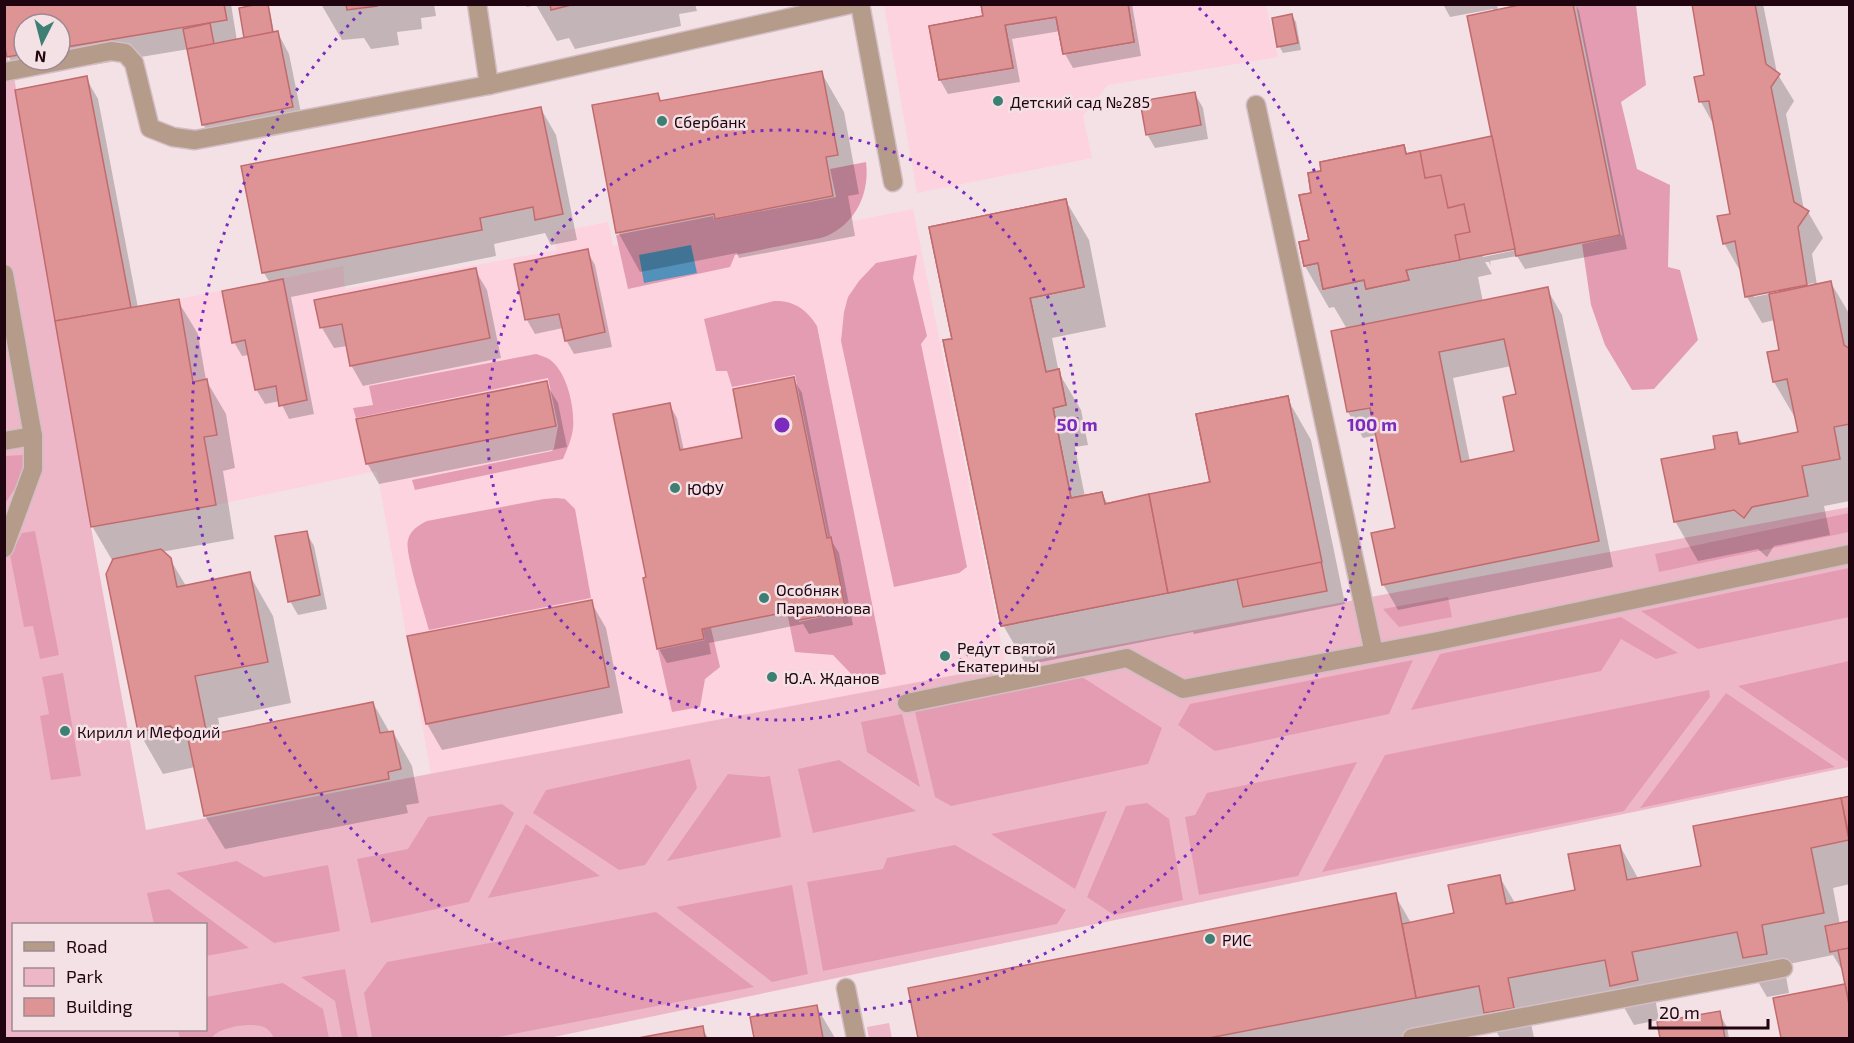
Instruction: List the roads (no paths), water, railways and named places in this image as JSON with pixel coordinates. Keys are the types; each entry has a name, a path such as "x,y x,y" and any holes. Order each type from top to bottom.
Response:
{"street":[{"path":"477,4 489,85"},
{"path":"4,72 111,51 125,53 134,63 150,128 173,137 195,140 489,85 851,4"},
{"path":"860,4 893,182"},
{"path":"1256,105 1374,652"},
{"path":"4,274 33,436 33,469 4,548"},
{"path":"4,441 33,436"},
{"path":"907,703 1127,658 1183,689 1449,639 1850,554"},
{"path":"1412,1038 1783,968"},
{"path":"846,988 856,1038"}],"water":[{"path":"691,245 697,273 644,283 639,255"}],"place":[{"name":"Детский сад №285","path":"998,101"},
{"name":"Сбербанк","path":"662,121"},
{"name":"ЮФУ","path":"675,488"},
{"name":"Особняк Парамонова","path":"764,598"},
{"name":"Редут святой Екатерины","path":"945,656"},
{"name":"Ю.А. Жданов","path":"772,677"},
{"name":"Кирилл и Мефодий","path":"65,731"},
{"name":"РИС","path":"1210,939"}]}
